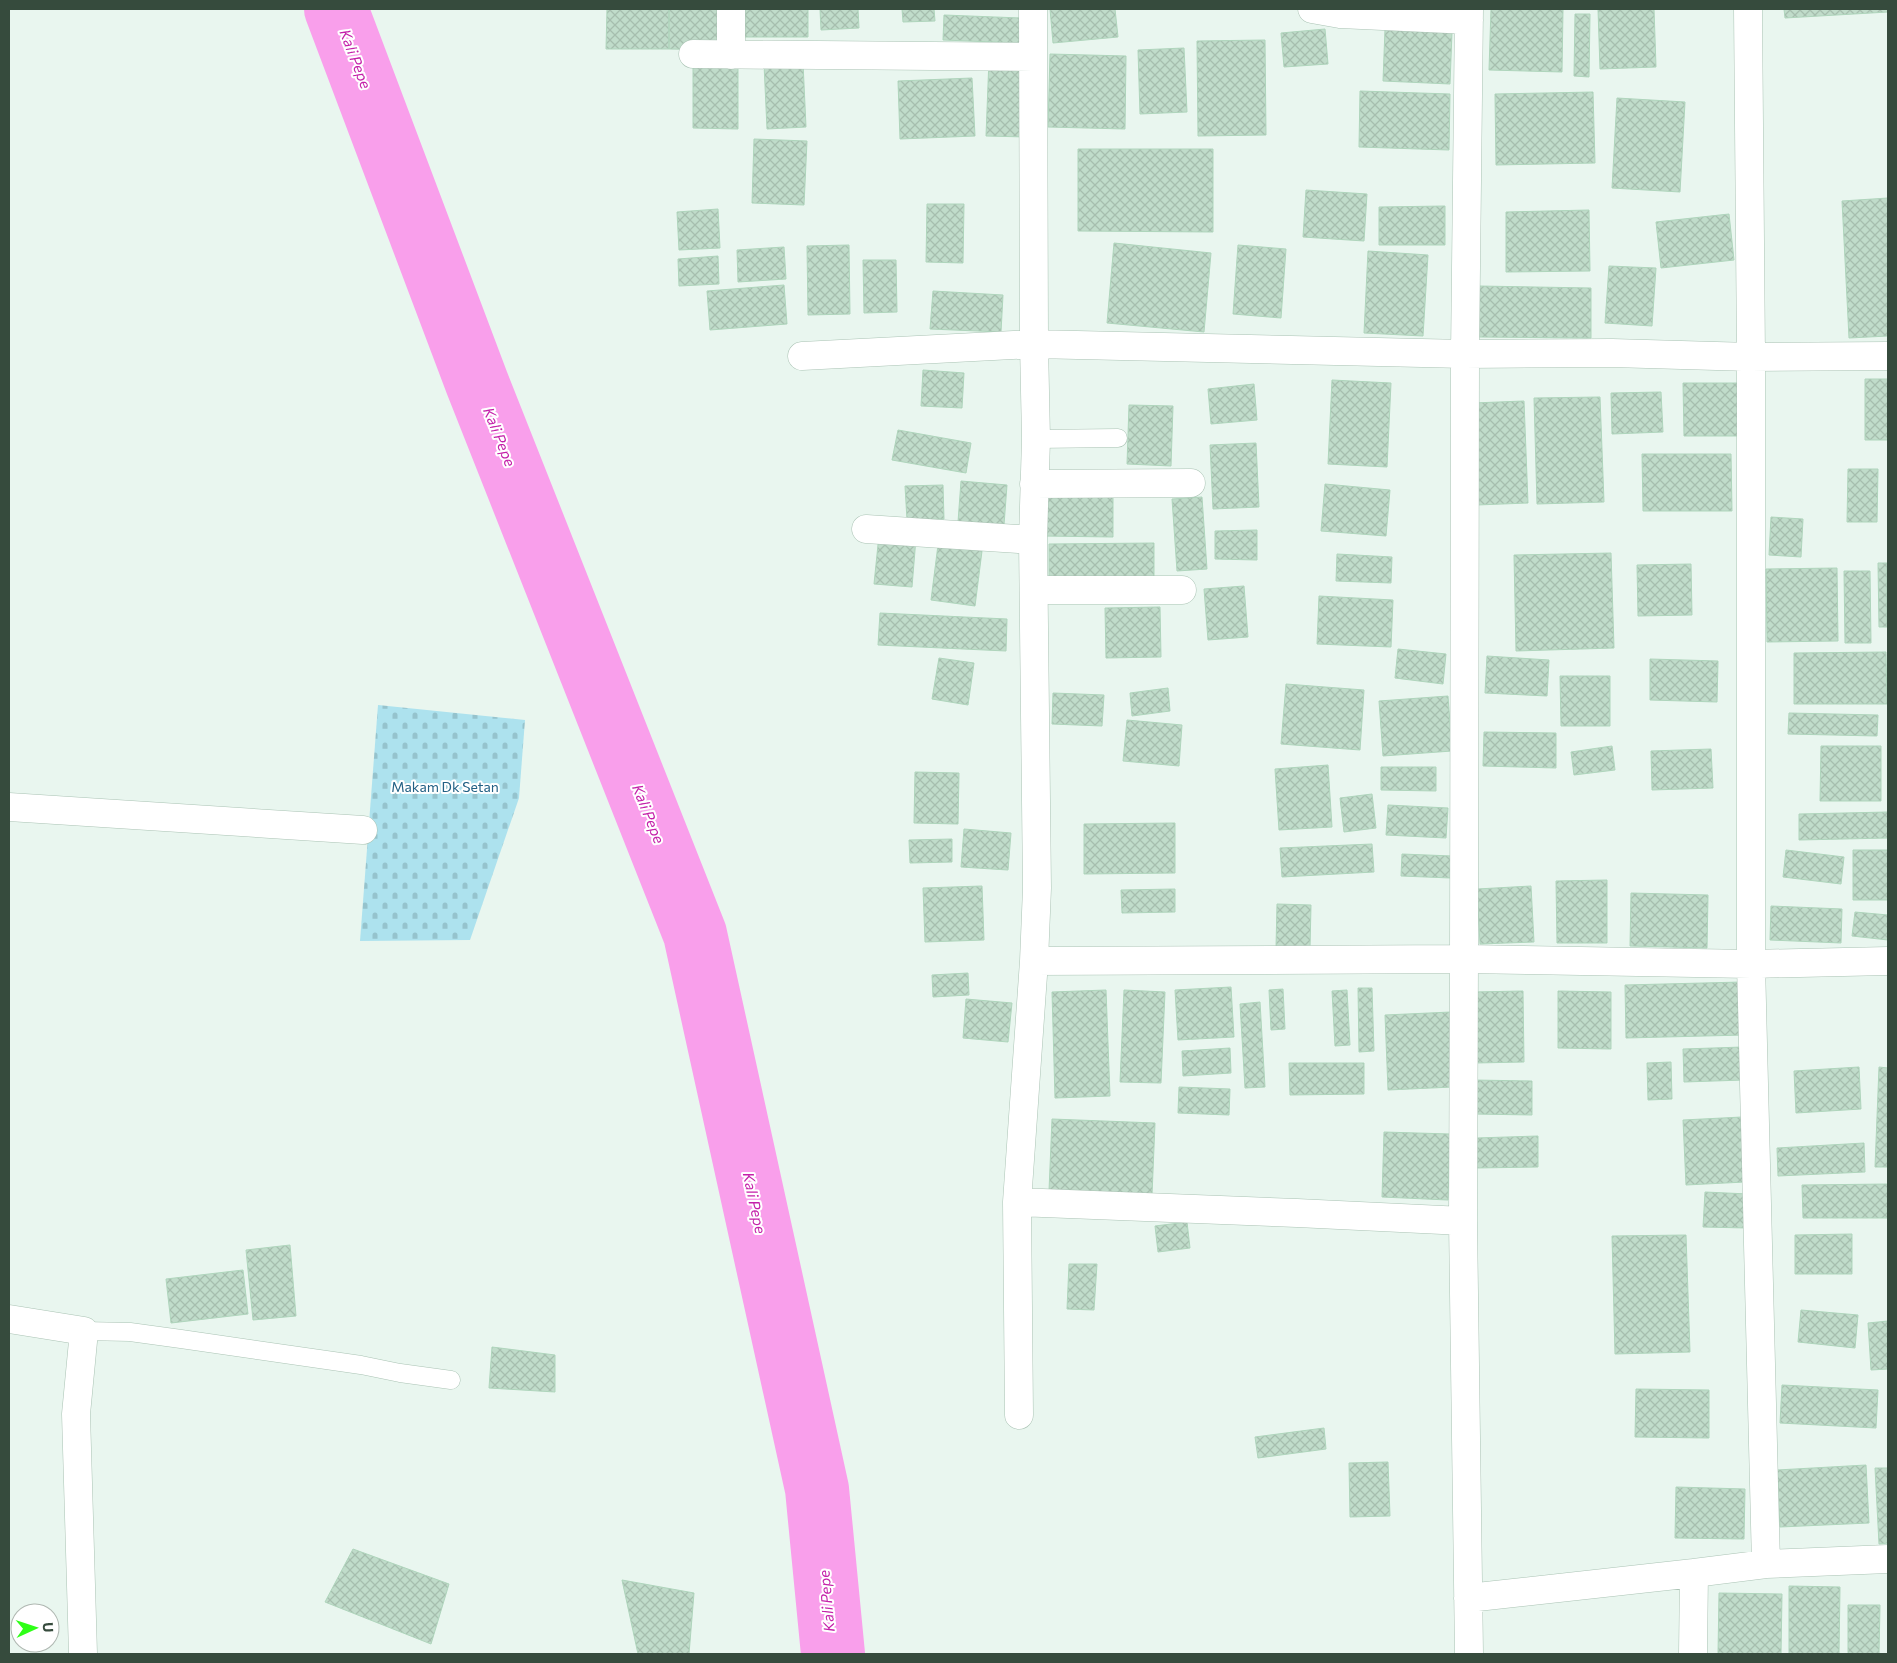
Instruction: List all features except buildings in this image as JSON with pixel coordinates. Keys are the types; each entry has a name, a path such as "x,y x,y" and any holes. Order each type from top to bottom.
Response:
{"street":[{"path":"731,9 731,55"},
{"path":"1020,1415 1017,1202 1034,961 1037,888 1033,540 1036,440 1033,9"},
{"path":"1312,9 1340,14 1469,14 1465,354 1463,1221 1469,1654"},
{"path":"1748,9 1751,357 1751,964 1766,1564"},
{"path":"693,54 1034,57"},
{"path":"802,356 1034,344 1465,354 1612,353 1751,357 1888,356"},
{"path":"1034,484 1191,483"},
{"path":"866,529 1033,540"},
{"path":"1034,590 1182,590"},
{"path":"9,807 363,830"},
{"path":"1034,961 1464,959 1751,964 1888,961"},
{"path":"1017,1202 1463,1221"},
{"path":"9,1319 84,1331 76,1414 83,1654"},
{"path":"1468,1598 1766,1564 1888,1559"},
{"path":"1693,1654 1694,1573"}],"lane":[{"path":"1036,440 1118,438"},
{"path":"84,1331 130,1332 361,1365 451,1380"}],"green space":[{"name":"Makam Dk Setan","path":"378,705 525,720 519,798 470,940 360,941"}],"waterway":[{"name":"Kali Pepe","path":"336,9 477,383 695,934 817,1489 833,1654"}]}
